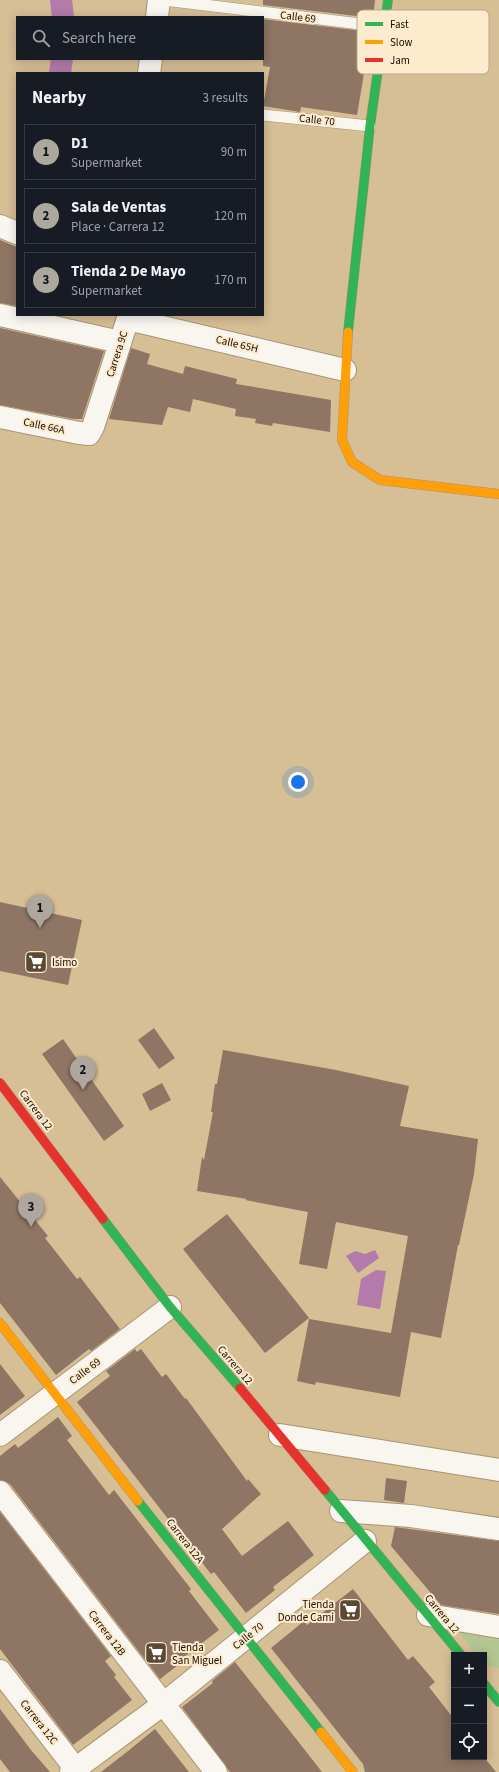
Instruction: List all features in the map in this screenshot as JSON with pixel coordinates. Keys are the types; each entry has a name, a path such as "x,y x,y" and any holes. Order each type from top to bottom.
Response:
{"street":[{"path":"157,16 159,0"},
{"path":"387,10 388,0"},
{"path":"149,72 151,60"},
{"path":"378,74 370,126 356,246 345,370 342,440 352,462 380,480 499,494"},
{"path":"0,226 16,233"},
{"path":"0,315 120,342"},
{"name":"Calle 65H","path":"129,317 345,370"},
{"name":"Carrera 9C","path":"89,434 93,428 129,317"},
{"name":"Calle 66A","path":"0,417 89,434"},
{"name":"Carrera 12","path":"0,1083 170,1307 280,1435 365,1541 458,1652"},
{"name":"Calle 69","path":"0,1435 170,1307"},
{"name":"Carrera 12A","path":"0,1324 246,1639 353,1772"},
{"path":"280,1435 499,1470"},
{"name":"Carrera 12B","path":"0,1492 162,1704 216,1772"},
{"path":"341,1511 411,1516 499,1529"},
{"name":"Calle 70","path":"75,1771 246,1639 365,1541"},
{"path":"428,1615 499,1627"},
{"name":"Carrera 12C","path":"0,1671 75,1771"}],"lane":[{"name":"Calle 69","path":"164,0 357,24"},
{"name":"Calle 70","path":"264,115 370,126"}],"green space":[{"path":"454,1626 499,1633 499,1668 487,1666 487,1652 475,1652"}],"shaded area":[{"path":"375,1250 379,1258 358,1273 346,1256 355,1251 365,1254"},
{"path":"376,1270 386,1271 380,1309 357,1305 361,1279"}],"building":[{"path":"263,0 375,0 374,10 357,10 357,16 263,5"},
{"path":"264,19 357,30 357,74 364,74 357,115 301,107 300,112 264,106 270,67 263,66"},
{"path":"0,240 16,247 16,306 0,303"},
{"path":"0,328 104,351 82,419 74,419 0,405"},
{"path":"131,348 150,354 147,364 183,374 185,366 237,379 236,384 331,400 330,432 273,423 272,426 255,423 256,419 235,416 236,409 193,399 190,412 168,407 162,425 109,419"},
{"path":"0,902 82,920 68,985 0,971"},
{"path":"154,1028 175,1058 159,1069 138,1040"},
{"path":"63,1039 124,1126 104,1141 42,1054"},
{"path":"223,1050 336,1070 409,1086 400,1126 478,1139 474,1174 458,1245 441,1338 411,1332 400,1397 316,1382 315,1385 297,1381 309,1319 391,1333 408,1236 336,1222 327,1269 299,1264 308,1212 245,1200 247,1199 197,1191 202,1157 204,1160 213,1112 211,1112 215,1084 217,1084"},
{"path":"162,1083 171,1100 150,1111 142,1094"},
{"path":"0,1177 48,1236 45,1238 77,1279 80,1277 120,1329 91,1351 89,1349 56,1375 0,1303"},
{"path":"227,1214 309,1318 265,1353 183,1249"},
{"path":"135,1349 137,1352 141,1349 162,1377 166,1374 185,1399 186,1398 247,1481 248,1479 261,1494 222,1529 242,1556 288,1521 314,1555 273,1587 275,1590 246,1613 214,1572 211,1574 77,1402 110,1376 106,1371"},
{"path":"0,1364 25,1396 0,1415"},
{"path":"58,1417 72,1436 67,1440 109,1495 114,1490 191,1589 189,1591 219,1630 185,1656 187,1658 160,1679 10,1484 0,1480 0,1456 15,1444 18,1448"},
{"path":"386,1478 407,1481 404,1503 384,1500"},
{"path":"0,1512 111,1656 105,1661 116,1675 114,1677 132,1700 73,1745 0,1649"},
{"path":"395,1527 499,1541 499,1614 441,1605 391,1546"},
{"path":"353,1589 408,1660 413,1656 435,1682 429,1687 451,1715 451,1760 486,1760 496,1772 365,1772 363,1764 271,1648 304,1621 307,1625"},
{"path":"235,1662 322,1772 230,1772 182,1707 213,1683 212,1681"},
{"path":"0,1709 31,1750 50,1772 10,1772 0,1759"},
{"path":"155,1729 189,1772 101,1772 128,1751"}],"waterway":[{"path":"61,0 63,16"},
{"path":"60,72 62,60"}],"traffic: fast":[{"path":"387,10 388,0"},
{"path":"348,332 370,126 377,74"},
{"path":"103,1219 170,1307 240,1388"},
{"path":"325,1490 459,1652"},
{"path":"138,1501 321,1732"},
{"path":"487,1688 499,1702"}],"traffic: slow":[{"path":"348,332 342,440 352,462 380,480 499,494"},
{"path":"0,1323 138,1501"},
{"path":"321,1732 353,1772"}],"traffic: jam":[{"path":"0,1083 103,1219"},
{"path":"240,1388 325,1490"}],"place":[{"name":"D1","path":"40,928"},
{"name":"Isimo","path":"36,962"},
{"name":"Sala de Ventas","path":"83,1090"},
{"name":"Tienda 2 De Mayo","path":"31,1227"},
{"name":"Tienda Donde Cami","path":"350,1610"},
{"name":"Tienda San Miguel","path":"156,1653"}]}
